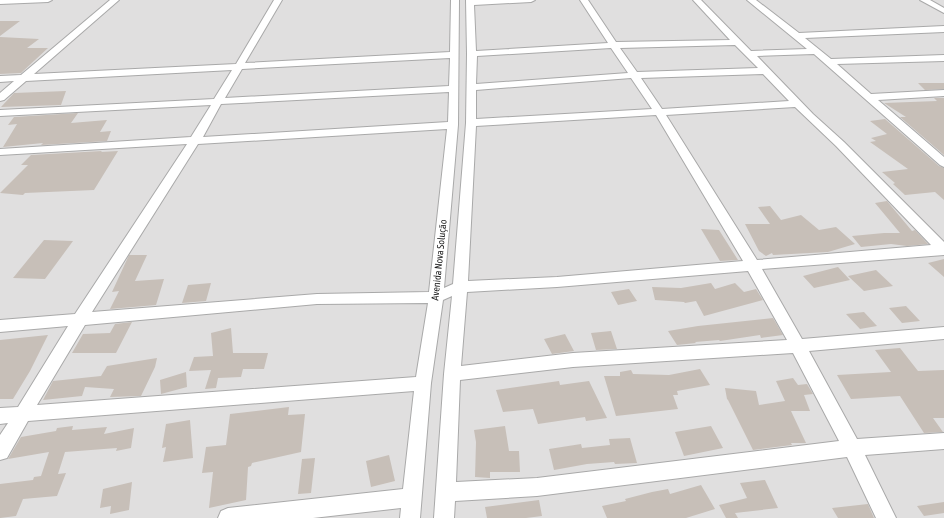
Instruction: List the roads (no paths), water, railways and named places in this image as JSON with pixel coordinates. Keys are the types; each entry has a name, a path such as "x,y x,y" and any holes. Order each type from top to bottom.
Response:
{"street":[{"path":"0,2 48,0"},
{"path":"0,98 115,0"},
{"path":"0,452 80,319 218,101 278,0"},
{"name":"Avenida Nova Solução","path":"410,518 423,383 436,297 453,125 455,0"},
{"path":"444,518 452,374 460,287 471,124 472,54 470,2 531,0"},
{"path":"584,0 688,156 752,265 799,346 853,448 886,518"},
{"path":"697,0 798,104 851,155 944,250"},
{"path":"751,0 828,62 944,163"},
{"path":"924,0 944,11"},
{"path":"797,36 944,29"},
{"path":"472,54 613,45 737,42"},
{"path":"749,54 816,52"},
{"path":"0,79 455,55"},
{"path":"828,62 944,58"},
{"path":"472,87 633,75 766,71"},
{"path":"0,113 454,89"},
{"path":"868,97 944,93"},
{"path":"471,124 798,104"},
{"path":"0,152 453,125"},
{"path":"0,326 317,299 436,297 460,287 557,282 944,250"},
{"path":"452,374 573,360 799,346 944,333"},
{"path":"0,416 423,383"},
{"path":"446,492 537,487 853,448 944,441"},
{"path":"228,518 412,497"}]}
